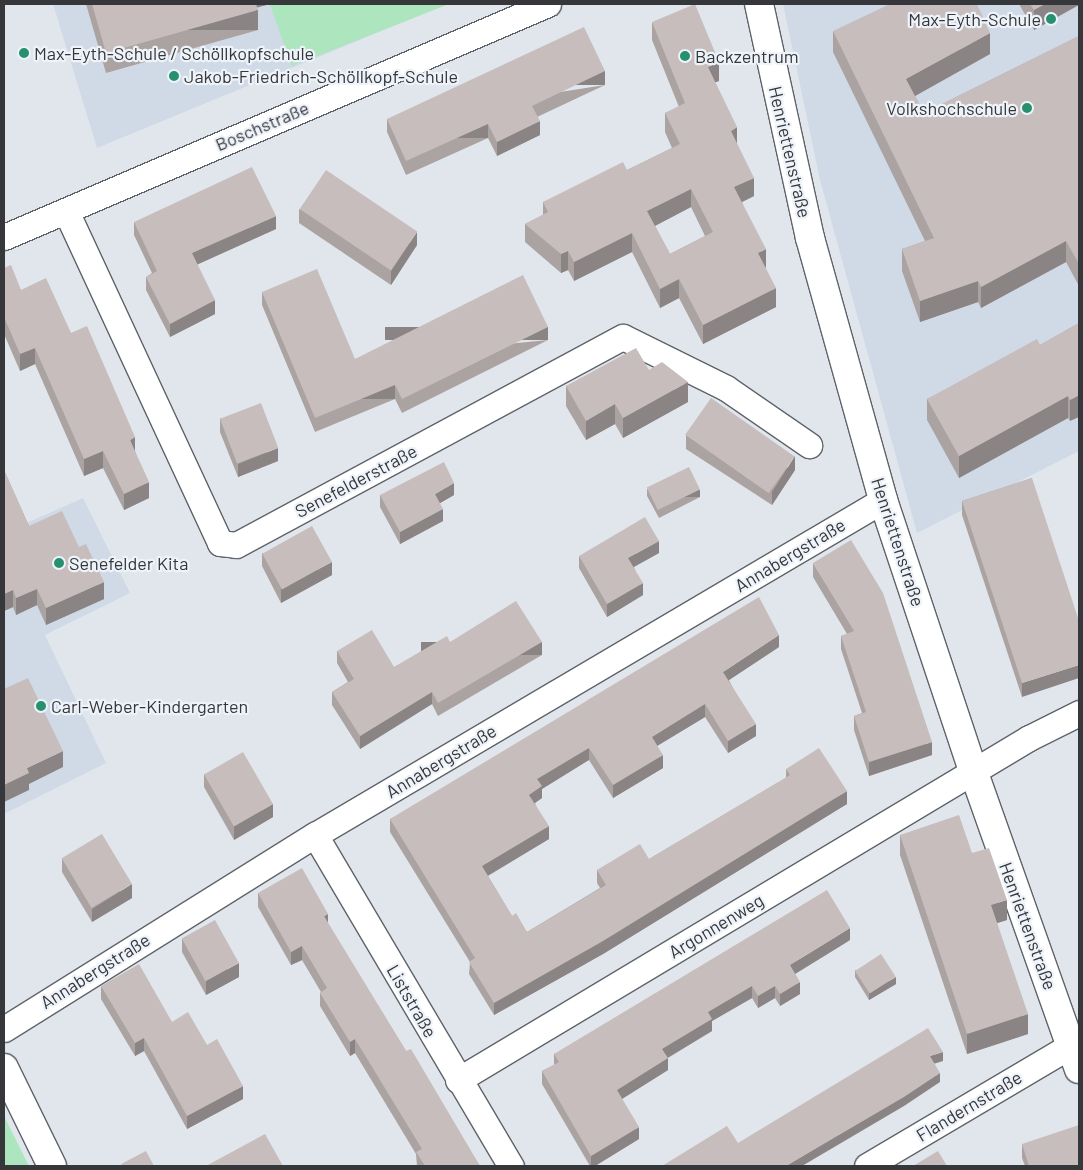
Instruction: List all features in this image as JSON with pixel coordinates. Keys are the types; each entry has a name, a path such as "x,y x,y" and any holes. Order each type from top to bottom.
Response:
{"street":[{"name":"Boschstraße","path":"4,237 548,4"},
{"name":"Henriettenstraße","path":"759,4 810,238 883,500 974,773 1075,1057"},
{"name":"Senefelderstraße","path":"66,211 220,543 236,545 622,338 726,388 809,445"},
{"name":"Annabergstraße","path":"4,1029 315,835 883,500"},
{"name":"Argonnenweg","path":"458,1080 974,773 1029,738 1079,713"},
{"name":"Liststraße","path":"315,835 458,1080 511,1166"},
{"name":"Flandernstraße","path":"867,1166 1075,1057"},
{"path":"4,1068 52,1166"}],"shaded area":[{"name":"Jakob-Friedrich-Schöllkopf-Schule","path":"53,4 447,4 97,148"},
{"path":"783,4 1079,4 1079,451 917,533 820,180"},
{"path":"83,498 130,593 45,635 106,763 4,814 4,533"}],"green space":[{"path":"449,4 292,66 270,5"},
{"path":"4,1116 29,1166 4,1166"}],"building":[{"path":"92,4 256,4 258,10 106,53"},
{"path":"695,4 719,62 708,67 737,127 731,131 754,178 734,187 766,249 758,253 776,288 703,325 679,279 660,289 632,233 574,262 568,251 561,254 525,224 548,212 543,202 623,162 627,170 680,144 665,113 685,103 652,22","holes":["691,189 713,232 670,254 647,211"]},
{"path":"890,4 977,4 990,33 906,79 924,113 1079,36 1079,264 1066,241 981,287 978,281 920,301 902,249 934,238 833,31"},
{"path":"1030,4 1045,4 1034,10"},
{"path":"584,27 605,71 532,106 540,121 497,142 488,124 406,161 387,119"},
{"path":"252,167 276,216 192,253 215,300 170,324 146,277 157,271 134,222"},
{"path":"326,170 417,232 391,270 300,209"},
{"path":"11,265 21,290 46,278 71,333 87,326 135,437 130,440 149,482 124,494 103,451 84,459 35,348 20,354 4,317 4,268"},
{"path":"317,269 355,359 523,275 548,327 402,399 395,385 315,418 262,292"},
{"path":"1079,323 1079,395 1070,400 1068,396 959,456 927,399 1037,339 1040,345"},
{"path":"636,348 649,370 662,362 688,382 623,418 615,404 586,421 566,386"},
{"path":"711,398 795,457 769,493 685,435"},
{"path":"261,403 278,448 237,464 220,419"},
{"path":"444,462 454,483 435,494 443,509 400,532 380,495"},
{"path":"689,467 700,489 658,510 647,488"},
{"path":"4,470 29,526 62,511 79,547 86,544 104,582 46,608 37,589 16,598 13,590 4,594"},
{"path":"1032,478 1079,621 1079,665 1022,683 962,501"},
{"path":"645,517 659,541 628,558 643,583 607,604 579,556"},
{"path":"312,526 332,562 282,589 262,554"},
{"path":"851,540 883,593 932,742 869,762 854,716 866,712 841,636 854,631 813,563"},
{"path":"759,597 779,635 723,672 756,724 728,741 705,704 652,737 663,755 613,785 589,748 537,779 542,786 529,795 549,826 482,866 512,916 516,913 527,932 606,885 597,870 640,844 649,859 790,775 786,769 819,748 847,791 603,941 494,1003 469,962 475,958 390,819"},
{"path":"516,601 542,642 438,703 432,692 360,736 332,692 354,679 337,651 372,630 394,667 447,636 450,642"},
{"path":"28,678 63,751 27,768 29,773 4,785 4,689"},
{"path":"243,752 273,804 234,826 204,774"},
{"path":"959,815 972,853 989,848 1007,900 991,905 1028,1014 967,1034 900,835"},
{"path":"102,834 132,884 92,908 62,858"},
{"path":"302,868 328,914 324,916 406,1051 411,1049 480,1166 425,1166 416,1152 422,1149 355,1039 350,1042 320,993 327,988 302,946 291,952 258,893"},
{"path":"827,890 850,928 790,965 800,982 780,994 775,986 758,996 752,986 708,1012 712,1019 662,1049 668,1058 617,1090 639,1127 591,1156 542,1071 559,1062 554,1054"},
{"path":"215,920 239,963 206,981 182,938"},
{"path":"881,954 896,977 870,994 855,971"},
{"path":"139,964 172,1022 188,1012 207,1045 217,1039 243,1086 187,1116 144,1038 135,1043 101,986"},
{"path":"928,1028 943,1052 930,1056 940,1073 904,1097 786,1166 662,1166 727,1126 738,1143"},
{"path":"1079,1125 1079,1166 1029,1166 1022,1144"},
{"path":"265,1134 283,1166 206,1166"},
{"path":"146,1151 154,1166 122,1166 121,1164"},
{"path":"938,1151 947,1166 913,1166"}],"place":[{"name":"Max-Eyth-Schule","path":"1051,19"},
{"name":"Max-Eyth-Schule / Schöllkopfschule","path":"24,53"},
{"name":"Backzentrum","path":"685,56"},
{"name":"Jakob-Friedrich-Schöllkopf-Schule","path":"174,76"},
{"name":"Volkshochschule","path":"1027,108"},
{"name":"Senefelder Kita","path":"59,563"},
{"name":"Carl-Weber-Kindergarten","path":"41,706"}]}
